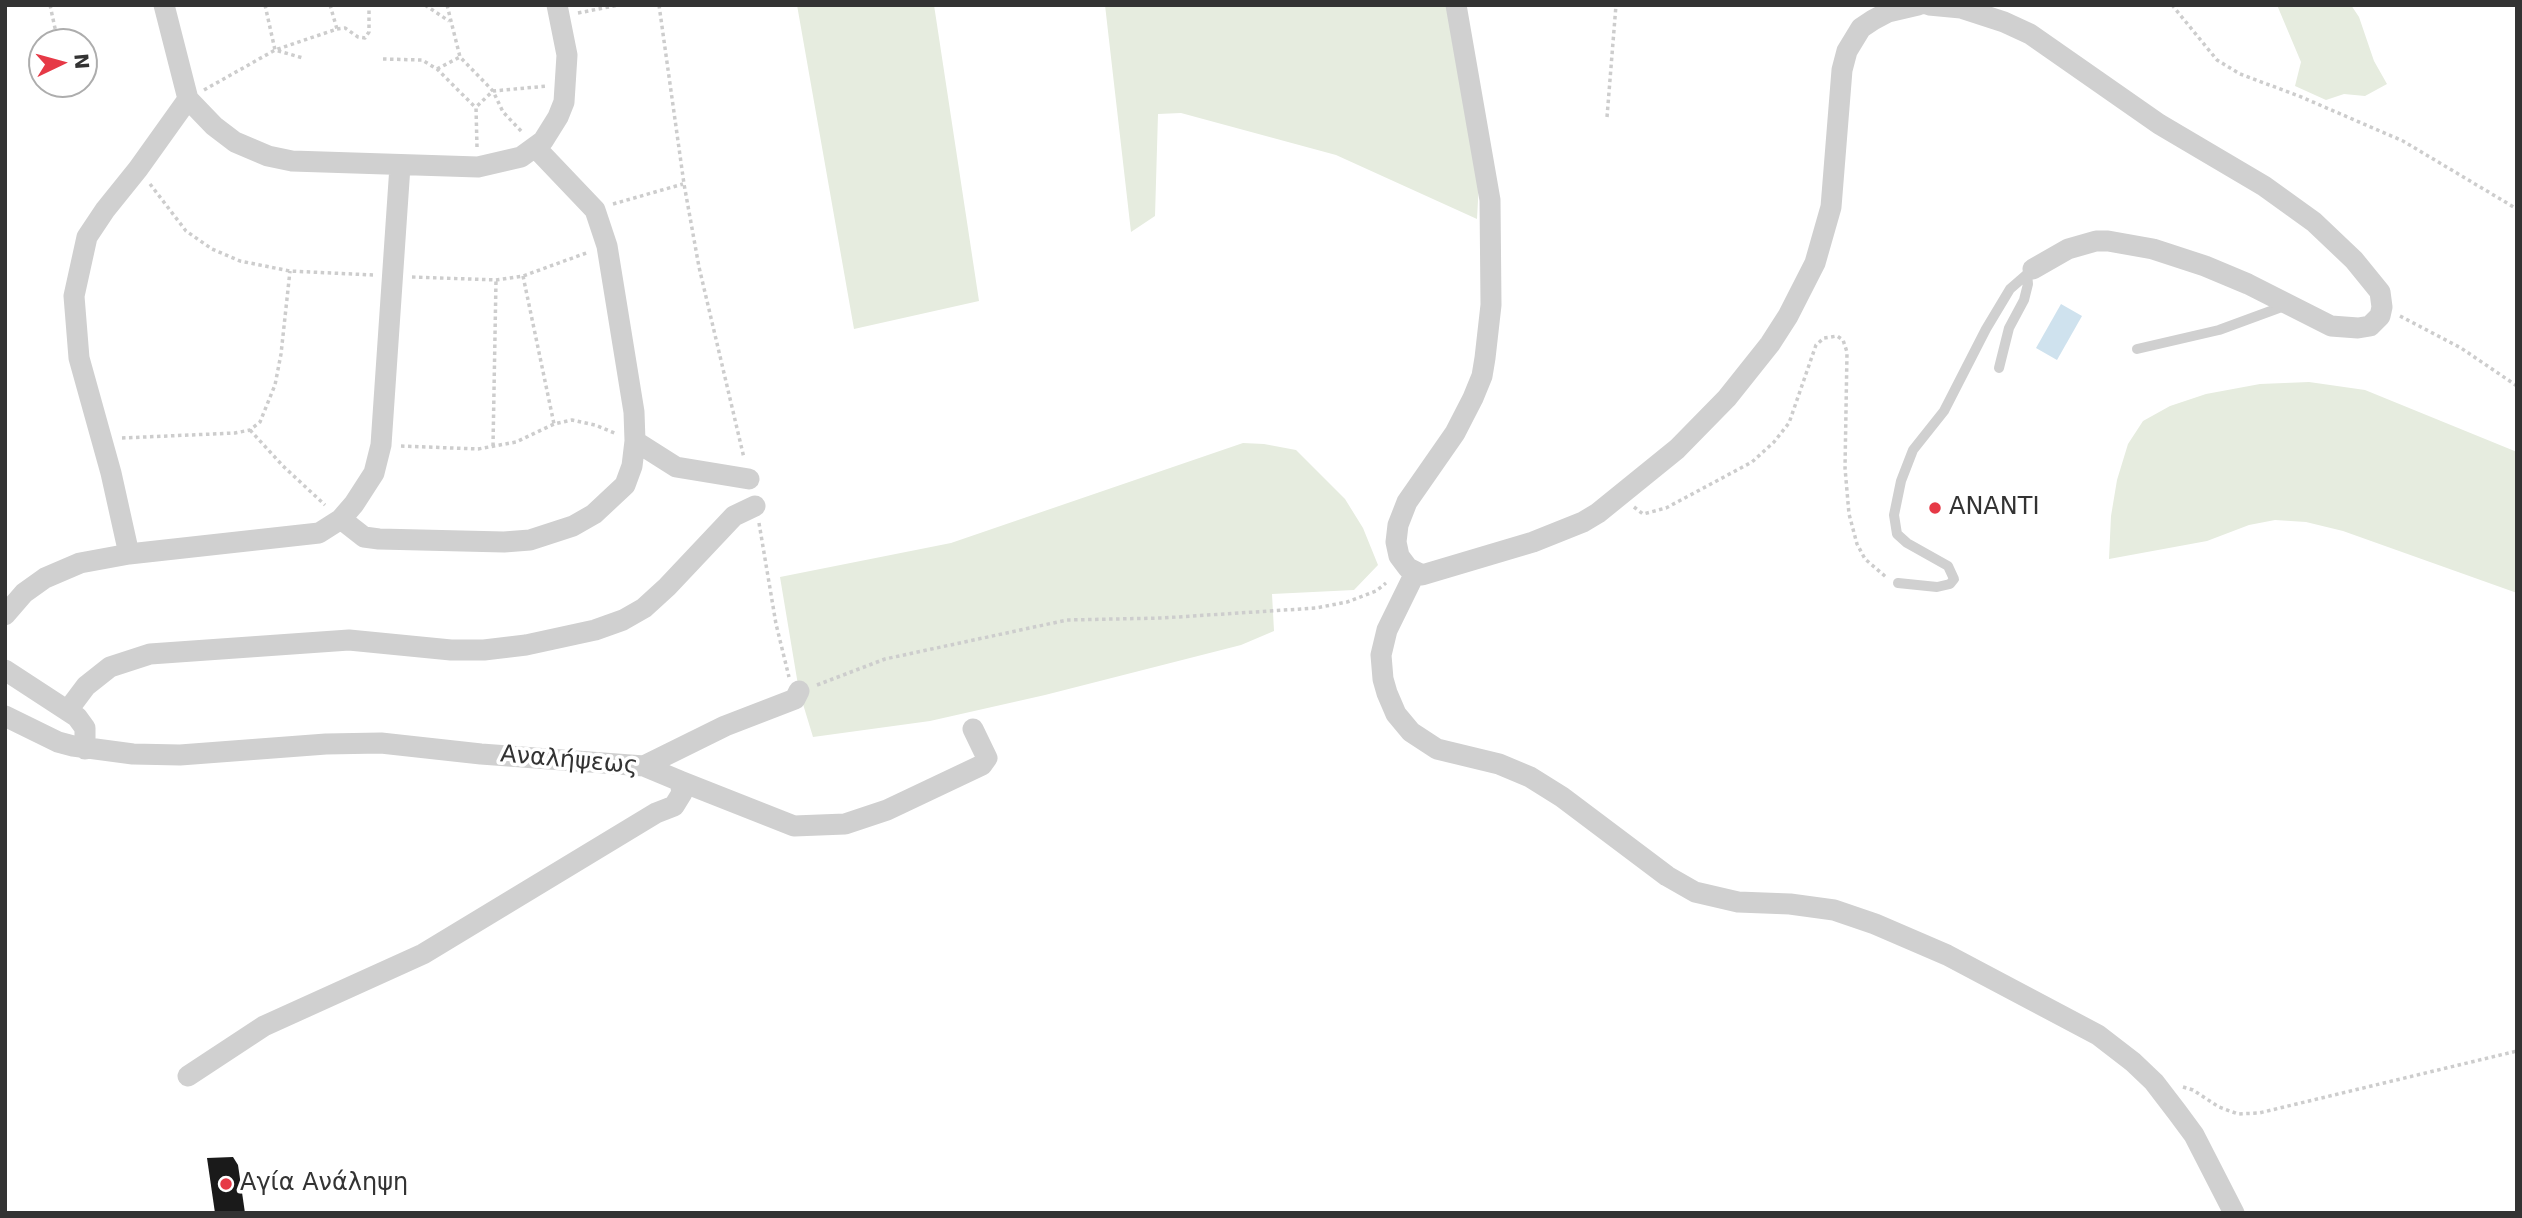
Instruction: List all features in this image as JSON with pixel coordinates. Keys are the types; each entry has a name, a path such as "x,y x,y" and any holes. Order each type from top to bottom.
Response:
{"street":[{"path":"164,5 188,99 225,135 268,156 292,161 400,166 478,167 511,161 543,141 564,102 567,55 558,11"},
{"path":"1457,5 1490,200 1492,254 1488,337 1482,376 1466,414 1444,450 1414,489 1402,512 1396,542 1399,556 1412,570 1422,575 1544,538 1583,522 1624,494 1701,427 1751,370 1788,316 1815,262 1831,207 1842,70 1847,51 1861,28 1873,20 1888,12 1918,5"},
{"path":"1929,5 1961,8 2030,34 2159,124 2264,186 2314,222 2354,260 2380,292 2382,307 2370,326 2331,326 2248,284 2205,266 2165,253 2119,243 2096,241 2080,245 2054,255 2030,271"},
{"path":"129,554 111,473 79,358 74,296 87,237 188,99"},
{"path":"341,519 364,537 379,539 504,542 530,540 573,526 613,498 625,485 632,466 635,442 634,412 607,246 594,210 535,147"},
{"path":"5,615 24,593 45,578 80,563 129,554 304,536 319,533 341,519 365,490 374,473 381,445 400,166"},
{"path":"635,442 676,467 749,479"},
{"path":"68,710 86,686 110,667 150,654 349,640 451,650 484,650 526,645 595,630 623,620 644,608 676,579 734,516 755,506"},
{"path":"1412,570 1387,629 1381,654 1387,693 1396,713 1411,732 1437,749 1499,764 1530,777 1562,797 1667,876 1695,892 1738,902 1790,904 1834,910 1875,924 1947,955 2098,1035 2154,1082 2194,1135 2234,1213"},
{"path":"5,670 68,710 85,729 85,749"},
{"path":"644,765 797,695"},
{"name":"Αναλήψεως","path":"5,716 58,742 85,749 133,754 180,755 326,744 381,743 481,754 644,765 794,826 845,824 887,810 982,765 987,758 973,729"},
{"path":"188,1076 264,1026 423,954 656,813 674,806 682,793 680,781"}],"lane":[{"path":"1999,368 2010,328 2024,300 2030,271"},
{"path":"1898,583 1937,587 1950,584 1954,579 1948,566 1907,543 1897,534 1894,515 1900,481 1913,450 1944,411 2010,289 2030,271"},
{"path":"2137,349 2219,330 2287,304"}],"path":[{"path":"50,5 55,28"},
{"path":"265,5 275,50"},
{"path":"330,5 337,29"},
{"path":"188,99 275,50 337,29 345,28 358,37 365,38 369,32 369,5"},
{"path":"425,5 451,22"},
{"path":"447,5 460,58 493,91 503,112 535,147"},
{"path":"558,11 619,5"},
{"path":"659,5 684,184 702,279 749,479"},
{"path":"1607,117 1616,5"},
{"path":"2172,5 2217,60 2240,74 2300,96 2403,141 2517,209"},
{"path":"275,50 303,58"},
{"path":"383,58 422,60 437,69 476,107 478,167"},
{"path":"437,69 460,58"},
{"path":"476,107 493,91 566,84"},
{"path":"138,169 186,231 212,248 240,261 290,271 496,280 523,276 607,246"},
{"path":"594,210 684,184"},
{"path":"101,442 152,435 235,433 250,430 260,422 275,386 290,271"},
{"path":"523,276 554,424"},
{"path":"493,446 496,280"},
{"path":"2382,307 2461,348 2517,386"},
{"path":"1624,494 1637,511 1650,514 1752,462 1774,442 1788,423 1816,345 1824,338 1837,336 1843,340 1847,352 1846,479 1853,531 1865,559 1881,574 1898,583"},
{"path":"381,445 478,449 516,442 554,424 572,420 595,425 635,442"},
{"path":"250,430 283,466 341,519"},
{"path":"755,506 776,624 797,695 886,659 1067,620 1161,618 1316,608 1347,602 1376,591 1412,570"},
{"path":"2154,1082 2176,1084 2193,1090 2219,1107 2238,1114 2259,1112 2517,1051"}],"shaded area":[{"path":"797,5 934,5 979,301 854,329"},
{"path":"1105,5 1446,5 1479,182 1477,219 1336,155 1181,113 1158,114 1155,216 1131,232"},
{"path":"2277,5 2351,5 2359,17 2374,61 2387,84 2365,96 2344,94 2326,100 2295,86 2301,62"},
{"path":"2309,382 2365,390 2517,452 2517,593 2343,531 2306,522 2275,520 2249,525 2207,541 2109,559 2111,516 2117,480 2128,444 2143,421 2170,406 2206,394 2260,384"},
{"path":"1243,443 1296,450 1345,499 1363,528 1378,565 1354,590 1272,594 1274,631 1241,645 930,721 813,737 799,691 780,577 951,543"}],"water":[{"path":"2061,304 2082,316 2057,360 2036,348"}],"building":[{"name":"Αγία Ανάληψη","path":"233,1157 238,1165 245,1213 215,1213 207,1158"}],"place":[{"name":"ΑΝΑΝΤΙ","path":"1935,508"},
{"name":"Αγία Ανάληψη","path":"226,1184"}]}
